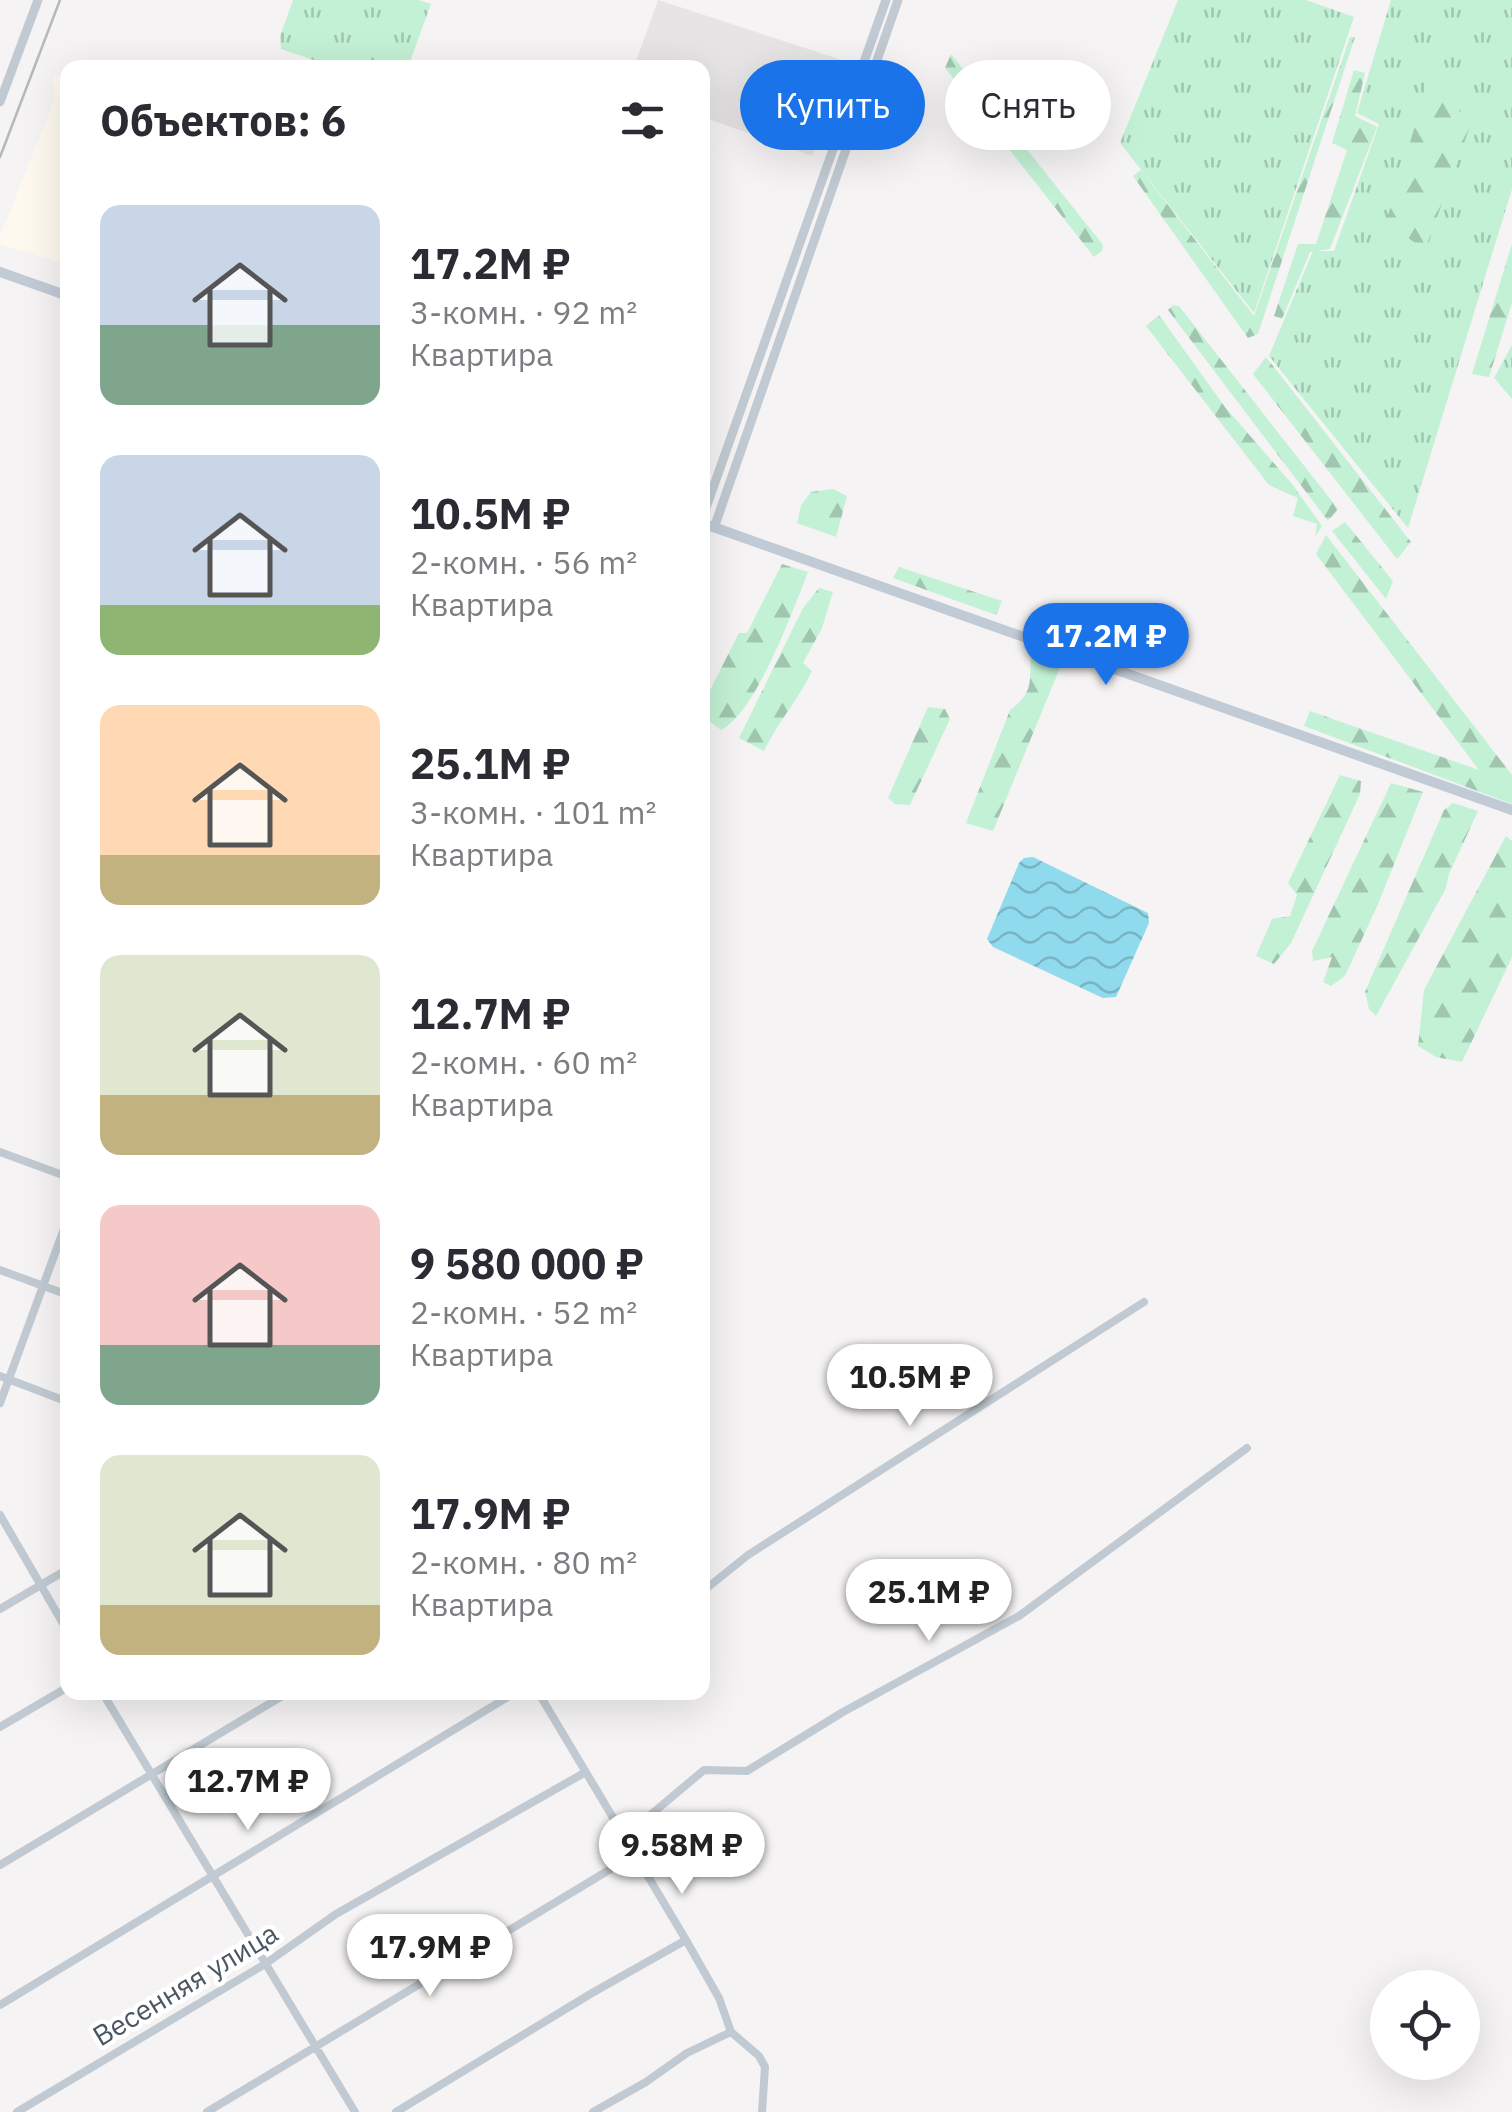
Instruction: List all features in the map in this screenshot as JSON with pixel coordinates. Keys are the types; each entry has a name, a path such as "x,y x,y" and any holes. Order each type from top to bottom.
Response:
{"main road":[{"path":"0,272 60,293"},
{"path":"710,524 1512,810"}],"street":[{"path":"0,102 38,0"},
{"path":"710,511 886,0"},
{"path":"710,512 898,0"},
{"path":"0,1152 60,1175"},
{"path":"0,1403 4,1378 60,1238"},
{"path":"0,1270 60,1292"},
{"path":"710,1585 748,1554 1144,1302"},
{"path":"4,1378 60,1399"},
{"path":"624,1838 704,1770 747,1771 843,1712 1018,1616 1247,1448"},
{"path":"0,1516 60,1618"},
{"path":"0,1609 60,1573"},
{"path":"0,1727 60,1692"},
{"path":"107,1700 355,2112"},
{"path":"0,1865 276,1700"},
{"path":"0,2005 503,1700"},
{"path":"543,1700 686,1940 719,1998 732,2032 754,2048 765,2067 762,2112"},
{"name":"Весенняя улица","path":"17,2112 265,1964 336,1914 584,1773"},
{"path":"207,2112 634,1855"},
{"path":"396,2112 686,1940"},
{"path":"593,2112 687,2053 732,2032"}],"shaded area":[{"path":"658,0 842,60 740,60 740,130 710,120 710,60 637,60"},
{"path":"54,75 60,77 60,263 0,244 54,101"}],"green space":[{"path":"293,0 419,0 431,4 411,60 313,60 281,49 280,36"},
{"path":"1178,0 1306,0 1354,17 1254,313 1120,143"},
{"path":"1391,0 1512,0 1512,189 1408,528 1269,356 1313,251 1334,251 1379,124 1357,113"},
{"path":"1350,37 1355,37 1258,334 1248,338 1133,176 1141,170 1254,316"},
{"path":"1354,70 1365,73 1355,116 1377,127 1330,249 1310,252 1282,319 1274,316 1298,244 1316,244 1347,150 1332,143"},
{"path":"1430,76 1471,124 1425,250 1386,222"},
{"path":"1010,150 1027,150 1103,245 1094,257"},
{"path":"1512,244 1512,303 1489,377 1472,374"},
{"path":"1179,306 1338,509 1328,521 1168,310"},
{"path":"1159,315 1225,407 1292,484 1322,526 1315,537 1317,524 1293,516 1298,498 1269,485 1146,326"},
{"path":"1512,345 1512,399 1494,378"},
{"path":"1266,357 1411,542 1397,559 1253,374"},
{"path":"833,489 847,496 836,537 797,523 801,505 811,492"},
{"path":"1345,522 1393,581 1386,599 1332,531"},
{"path":"1326,535 1512,775 1512,804 1304,726 1310,711 1479,770 1316,554"},
{"path":"782,564 808,572 760,683 734,720 721,730 710,722 710,690 739,633 747,633"},
{"path":"899,567 1002,601 996,615 893,578"},
{"path":"819,588 833,592 822,628 803,663 812,671 764,751 739,738 803,608"},
{"path":"1031,655 1061,665 993,831 966,823 1010,710 1027,691"},
{"path":"928,707 945,709 950,719 910,805 895,804 888,798"},
{"path":"1340,775 1361,781 1360,794 1291,943 1274,964 1256,956 1272,919 1290,916 1297,895 1288,883"},
{"path":"1391,783 1423,792 1345,976 1331,986 1323,982 1332,957 1313,961 1312,951"},
{"path":"1453,803 1478,811 1445,890 1376,1016 1369,1009 1365,992 1444,810"},
{"path":"1506,836 1512,841 1512,957 1462,1062 1436,1057 1418,1046 1424,990"}],"water":[{"path":"1033,857 1148,913 1149,923 1116,997 1103,998 993,947 987,939 1019,863"}],"tram line":[{"path":"0,157 60,0"}]}
